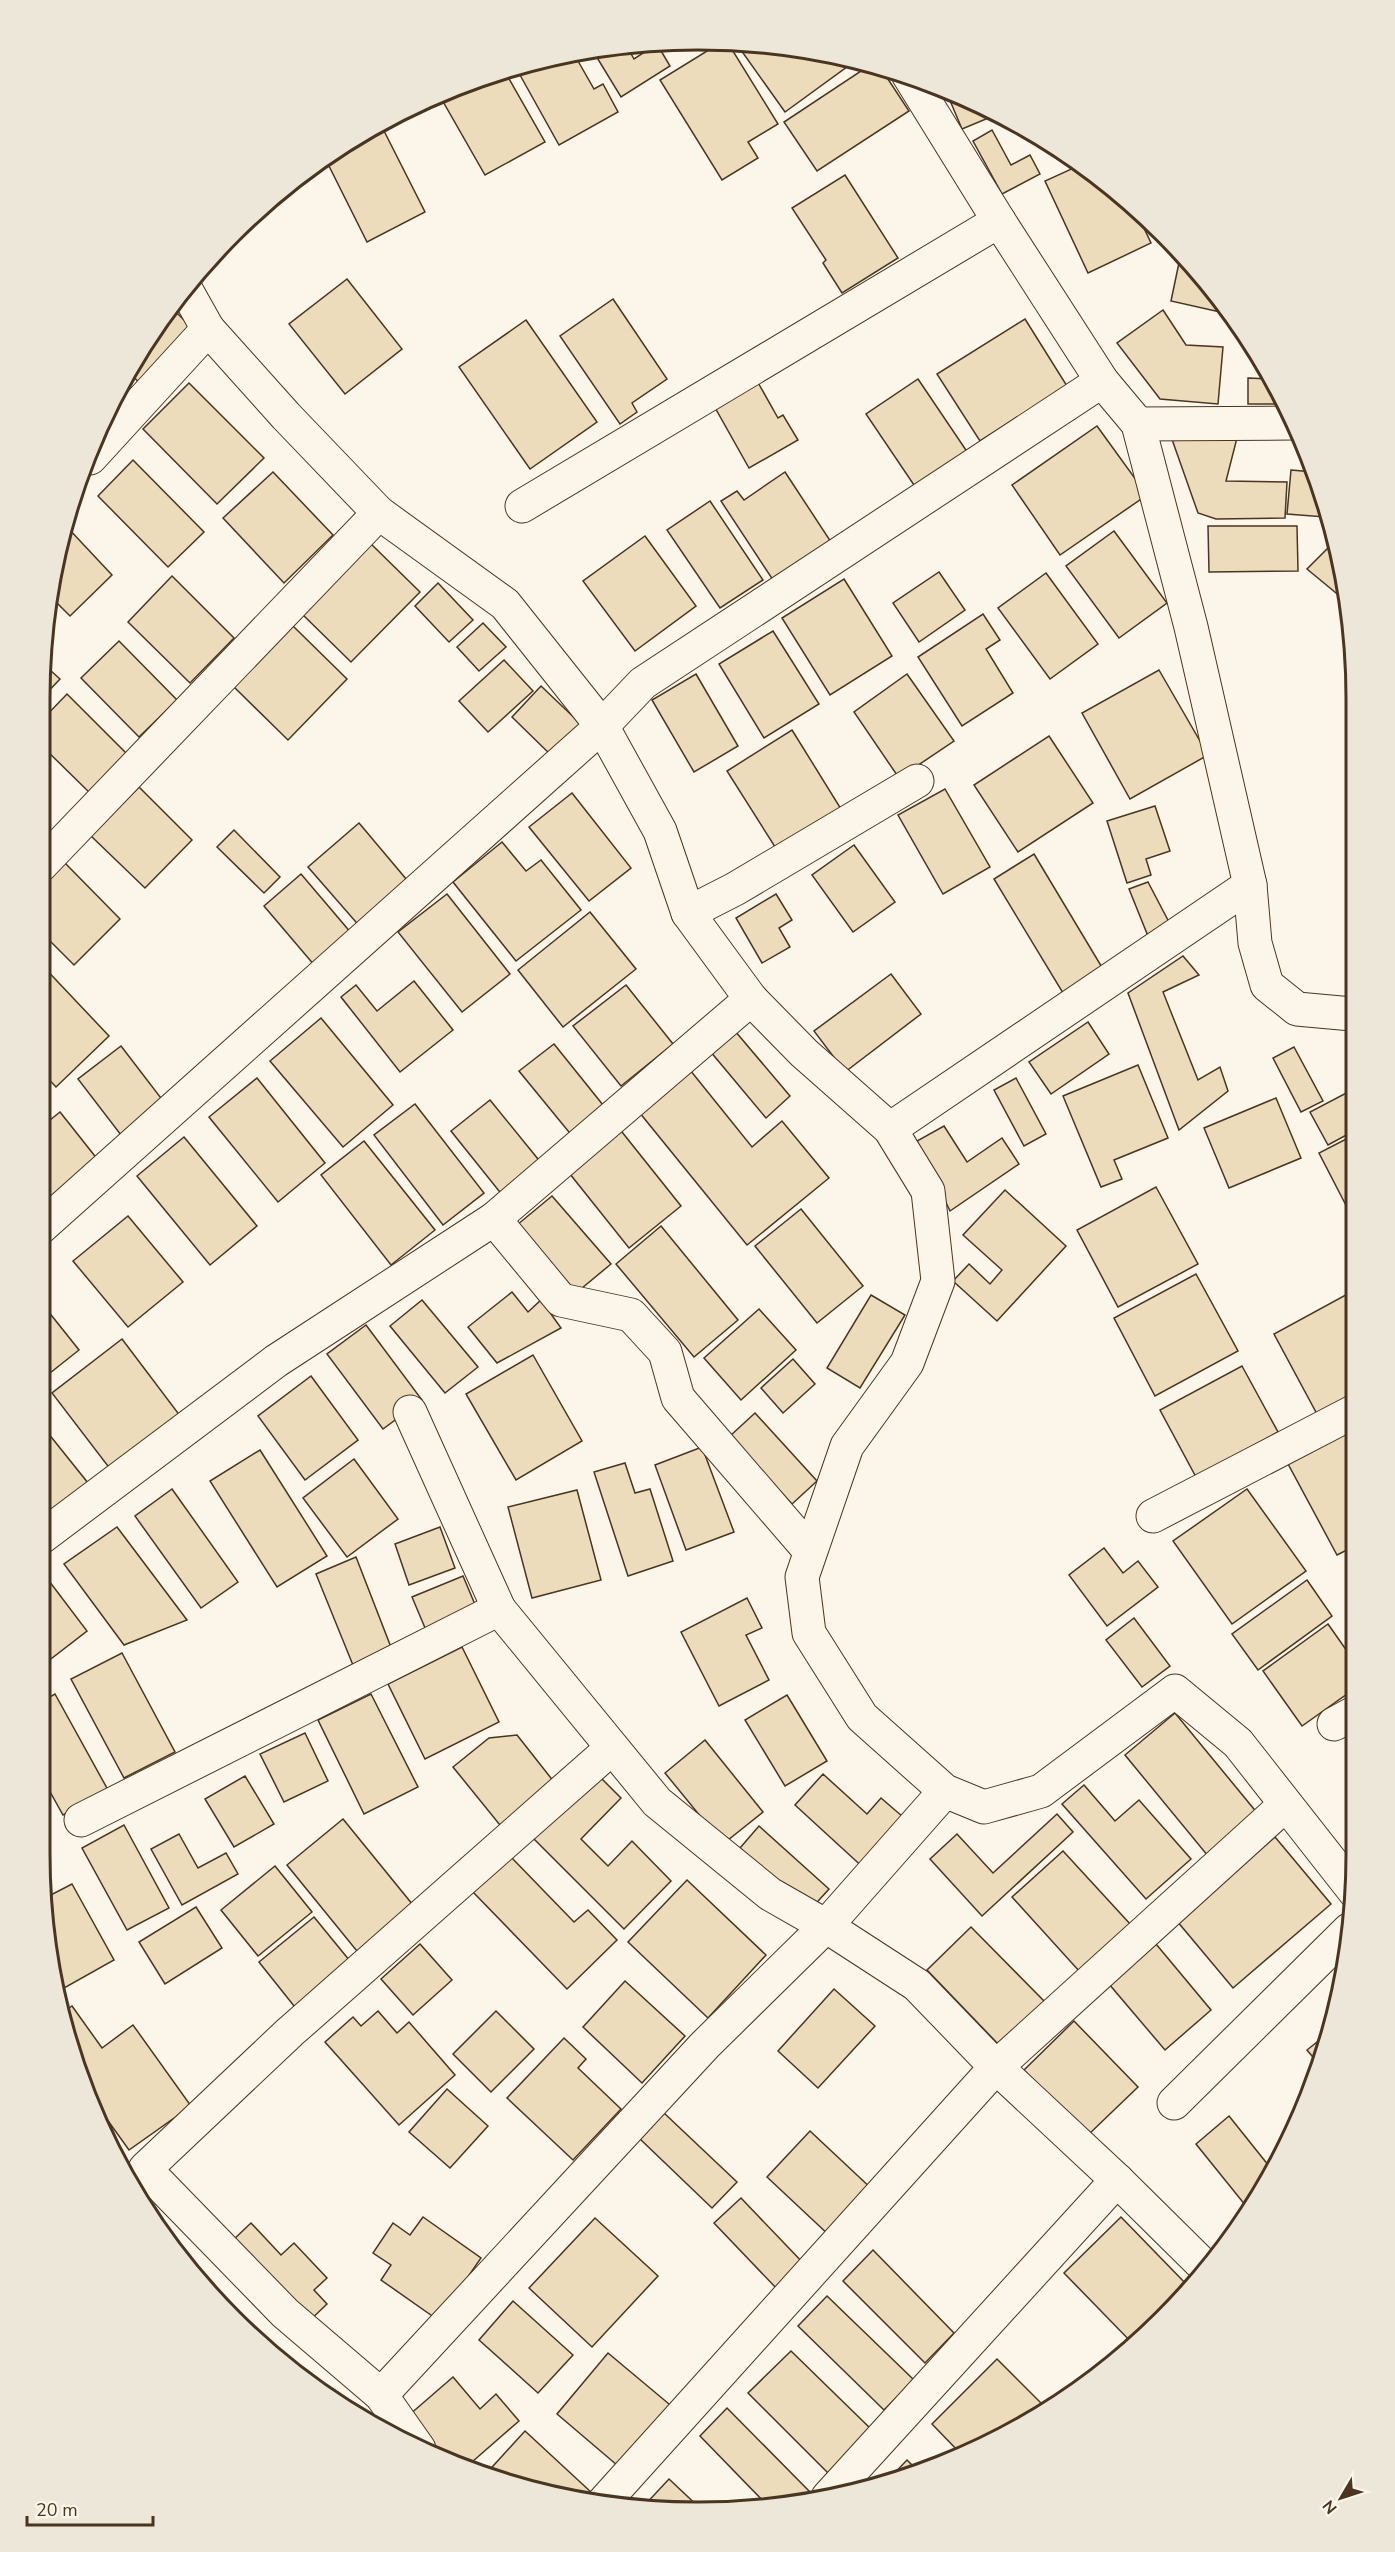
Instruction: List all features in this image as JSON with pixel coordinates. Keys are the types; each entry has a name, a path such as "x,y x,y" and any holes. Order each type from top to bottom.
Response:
{"street":[{"path":"917,88 1102,381 1138,424 1191,627 1250,885 1255,943 1267,985 1297,1010 1346,1014"},
{"path":"522,506 999,221"},
{"path":"189,296 208,329 286,416 379,513 505,604 602,726 660,831 688,913 751,999 804,1053 890,1129 928,1191 938,1281 907,1363 847,1446 802,1577 809,1633 862,1717 945,1791 984,1807 1041,1791 1175,1691 1239,1743 1345,1879"},
{"path":"101,446 208,329"},
{"path":"50,1219 602,726 643,683 1102,381"},
{"path":"1138,424 1284,423"},
{"path":"50,856 379,513"},
{"path":"688,913 735,889 917,781"},
{"path":"890,1129 1250,885"},
{"path":"50,1531 276,1361 494,1219 751,999"},
{"path":"494,1219 561,1300 631,1315 665,1352 678,1398 810,1551"},
{"path":"410,1412 499,1609 657,1802 770,1894 826,1926 917,1984 996,2067 1201,2262"},
{"path":"1153,1516 1346,1416"},
{"path":"81,1820 499,1609"},
{"path":"409,2435 381,2395 285,2313 145,2169 290,2032 612,1748"},
{"path":"381,2395 705,2045 826,1926 945,1791"},
{"path":"609,2496 996,2067 1285,1805"},
{"path":"1174,2103 1340,1939"},
{"path":"837,2487 1117,2180"}],"building":[{"path":"708,50 733,51 778,124 748,142 758,158 722,180 660,80"},
{"path":"661,51 670,66 621,97 597,58 631,53 634,59 645,52"},
{"path":"742,51 782,55 846,67 785,112"},
{"path":"578,61 594,89 603,84 618,112 559,145 520,75"},
{"path":"861,71 888,79 909,111 817,171 784,122"},
{"path":"509,78 545,142 485,175 443,102"},
{"path":"950,101 988,118 962,129"},
{"path":"992,130 1011,165 1030,155 1040,174 1002,194 973,141"},
{"path":"384,131 425,212 367,242 328,165"},
{"path":"1072,169 1144,227 1151,243 1088,273 1045,181"},
{"path":"845,175 898,258 842,293 823,263 826,260 792,208"},
{"path":"1179,263 1218,312 1171,301"},
{"path":"347,279 402,349 345,394 289,324"},
{"path":"613,299 667,379 632,403 637,412 620,424 560,336"},
{"path":"1163,310 1186,345 1223,347 1218,404 1160,399 1117,343"},
{"path":"176,312 197,333 144,387 134,377"},
{"path":"1025,319 1067,386 980,441 937,374"},
{"path":"526,320 597,422 530,469 459,367"},
{"path":"1248,378 1261,379 1275,404 1248,404"},
{"path":"756,379 778,418 783,415 798,440 749,468 713,404"},
{"path":"918,379 970,456 918,491 866,414"},
{"path":"189,383 264,458 217,504 143,429"},
{"path":"1097,426 1147,495 1060,555 1012,485"},
{"path":"1168,428 1239,430 1226,481 1287,482 1285,518 1216,519 1198,513"},
{"path":"133,460 204,532 168,567 98,496"},
{"path":"1291,470 1304,471 1319,517 1287,514"},
{"path":"273,472 333,535 284,583 223,518"},
{"path":"785,472 831,542 773,580 721,501 737,491 744,500"},
{"path":"710,501 763,580 720,608 667,530"},
{"path":"1208,526 1297,526 1298,571 1209,572"},
{"path":"1114,531 1167,603 1119,638 1066,566"},
{"path":"72,532 112,575 70,616 57,603"},
{"path":"645,536 696,606 635,651 583,581"},
{"path":"368,541 420,592 351,662 299,611"},
{"path":"1328,548 1337,594 1307,569"},
{"path":"939,572 965,610 919,642 893,603"},
{"path":"1046,573 1098,644 1050,679 998,608"},
{"path":"172,576 234,638 190,683 128,622"},
{"path":"844,579 892,656 830,695 782,618"},
{"path":"438,583 473,620 449,642 415,606"},
{"path":"983,614 1000,640 986,649 1013,693 962,726 918,657"},
{"path":"483,623 506,647 479,671 457,647"},
{"path":"293,626 347,679 288,740 234,687"},
{"path":"773,631 819,704 764,738 719,664"},
{"path":"119,641 177,700 139,737 81,678"},
{"path":"504,660 533,691 488,732 459,701"},
{"path":"1159,670 1208,755 1130,799 1082,713"},
{"path":"51,671 60,679 50,689"},
{"path":"696,674 738,746 694,772 652,700"},
{"path":"907,674 954,741 899,778 854,712"},
{"path":"541,686 585,728 555,759 512,717"},
{"path":"67,694 130,757 93,796 50,754 50,712"},
{"path":"792,730 841,809 777,850 727,771"},
{"path":"1049,736 1093,803 1018,852 974,785"},
{"path":"139,787 192,840 145,888 91,836"},
{"path":"945,789 990,867 943,894 898,815"},
{"path":"572,793 631,868 589,901 529,827"},
{"path":"1155,806 1170,851 1146,859 1151,875 1127,883 1107,821"},
{"path":"359,823 412,886 362,929 308,867"},
{"path":"234,830 280,877 264,893 217,847"},
{"path":"502,842 526,871 541,860 581,910 516,961 453,882"},
{"path":"854,845 895,902 853,932 812,875"},
{"path":"1034,854 1106,974 1066,998 994,879"},
{"path":"65,863 120,919 74,965 50,941 50,877"},
{"path":"301,874 352,934 315,966 264,906"},
{"path":"1148,882 1171,926 1150,941 1129,889"},
{"path":"447,894 510,974 462,1012 398,932"},
{"path":"776,894 792,920 779,928 790,947 762,963 736,918"},
{"path":"590,912 636,969 563,1027 518,970"},
{"path":"1183,956 1199,975 1163,992 1198,1080 1220,1067 1228,1091 1179,1130 1128,993"},
{"path":"50,974 109,1036 56,1087 50,1081"},
{"path":"891,974 921,1014 845,1072 814,1031"},
{"path":"414,981 453,1030 400,1072 341,997 356,985 377,1011"},
{"path":"626,985 673,1044 621,1086 573,1026"},
{"path":"321,1018 393,1105 343,1147 270,1061"},
{"path":"1088,1022 1109,1054 1051,1094 1029,1062"},
{"path":"735,1031 790,1096 766,1118 710,1051"},
{"path":"554,1044 607,1110 573,1137 519,1071"},
{"path":"121,1046 164,1102 121,1135 78,1079"},
{"path":"1294,1047 1323,1101 1301,1112 1273,1058"},
{"path":"686,1065 752,1147 782,1121 829,1178 747,1245 635,1107"},
{"path":"1138,1065 1168,1138 1114,1160 1122,1179 1101,1187 1063,1096"},
{"path":"257,1078 325,1163 278,1202 209,1117"},
{"path":"1016,1078 1046,1134 1024,1146 994,1090"},
{"path":"1346,1093 1346,1135 1328,1145 1310,1112"},
{"path":"1276,1098 1301,1158 1229,1188 1204,1128"},
{"path":"490,1100 542,1164 503,1196 451,1131"},
{"path":"415,1104 484,1193 443,1225 374,1135"},
{"path":"60,1112 98,1160 50,1198 50,1120"},
{"path":"944,1126 967,1162 1002,1138 1019,1164 950,1211 917,1141"},
{"path":"618,1127 681,1206 629,1248 566,1169"},
{"path":"184,1137 257,1226 210,1265 137,1176"},
{"path":"1346,1139 1346,1205 1319,1153"},
{"path":"364,1141 435,1230 391,1265 321,1175"},
{"path":"1156,1187 1198,1264 1118,1307 1077,1230"},
{"path":"1005,1190 1066,1246 997,1321 953,1281 969,1264 990,1284 1002,1270 963,1235"},
{"path":"552,1196 611,1264 576,1293 517,1225"},
{"path":"801,1209 863,1286 817,1323 755,1246"},
{"path":"128,1216 183,1282 128,1327 73,1261"},
{"path":"661,1226 738,1320 694,1357 616,1264"},
{"path":"1196,1274 1238,1351 1155,1396 1114,1318"},
{"path":"512,1292 528,1312 541,1300 561,1328 497,1363 468,1327"},
{"path":"871,1295 905,1315 860,1388 827,1368"},
{"path":"1346,1295 1346,1399 1317,1414 1274,1334"},
{"path":"422,1300 478,1367 445,1393 390,1326"},
{"path":"759,1309 796,1350 741,1400 704,1358"},
{"path":"50,1314 79,1350 50,1373"},
{"path":"366,1325 422,1400 383,1429 327,1354"},
{"path":"122,1339 184,1421 114,1474 52,1393"},
{"path":"533,1355 582,1441 516,1480 466,1394"},
{"path":"793,1359 815,1384 783,1413 761,1388"},
{"path":"1242,1366 1278,1432 1196,1477 1160,1410"},
{"path":"311,1376 358,1440 305,1480 258,1416"},
{"path":"755,1413 817,1481 792,1504 730,1436"},
{"path":"1346,1432 1346,1550 1337,1555 1287,1462"},
{"path":"50,1436 88,1483 50,1514"},
{"path":"702,1447 734,1532 686,1550 655,1465"},
{"path":"260,1450 327,1556 277,1587 210,1481"},
{"path":"354,1459 398,1519 347,1557 303,1498"},
{"path":"625,1463 635,1493 650,1489 673,1561 628,1576 594,1472"},
{"path":"172,1489 238,1582 201,1608 135,1516"},
{"path":"1247,1489 1306,1571 1232,1624 1173,1541"},
{"path":"577,1490 601,1580 532,1598 508,1507"},
{"path":"117,1527 187,1620 124,1645 64,1564"},
{"path":"440,1527 455,1568 409,1585 395,1544"},
{"path":"1104,1548 1123,1573 1138,1561 1158,1587 1107,1626 1069,1575"},
{"path":"356,1557 394,1655 357,1675 316,1574"},
{"path":"463,1576 479,1614 428,1635 412,1597"},
{"path":"1307,1580 1332,1616 1258,1670 1232,1634"},
{"path":"50,1582 87,1631 50,1660"},
{"path":"747,1598 762,1628 746,1635 769,1680 719,1706 681,1632"},
{"path":"1134,1618 1170,1666 1142,1687 1106,1640"},
{"path":"1328,1624 1346,1650 1346,1695 1302,1726 1263,1671"},
{"path":"462,1647 499,1722 425,1759 388,1684"},
{"path":"122,1653 175,1752 124,1778 71,1679"},
{"path":"55,1694 108,1790 63,1815 50,1792 50,1697"},
{"path":"371,1694 418,1787 364,1814 318,1720"},
{"path":"787,1695 827,1761 785,1786 745,1720"},
{"path":"1175,1713 1258,1814 1208,1856 1125,1755"},
{"path":"305,1733 328,1781 284,1802 260,1754"},
{"path":"517,1735 558,1787 504,1830 453,1767 489,1738"},
{"path":"705,1740 763,1812 723,1844 665,1773"},
{"path":"596,1773 621,1798 581,1839 608,1866 632,1841 671,1881 624,1929 532,1837"},
{"path":"823,1774 867,1814 881,1798 910,1823 867,1871 795,1805"},
{"path":"245,1776 274,1824 234,1847 205,1799"},
{"path":"1084,1785 1115,1821 1139,1800 1191,1859 1146,1899 1062,1804"},
{"path":"1057,1814 1073,1832 982,1916 930,1859 957,1834 993,1873"},
{"path":"343,1819 417,1910 361,1956 287,1865"},
{"path":"124,1825 169,1908 127,1930 82,1848"},
{"path":"759,1826 829,1889 810,1910 740,1848"},
{"path":"179,1834 198,1868 226,1853 238,1874 182,1905 151,1849"},
{"path":"1275,1837 1331,1904 1233,1988 1177,1921"},
{"path":"1063,1851 1131,1925 1080,1972 1012,1897"},
{"path":"510,1856 574,1922 588,1910 617,1940 567,1989 473,1892"},
{"path":"275,1866 312,1912 258,1956 221,1910"},
{"path":"687,1880 766,1955 708,2018 628,1942"},
{"path":"72,1884 114,1960 64,1988 55,1939 51,1895"},
{"path":"196,1907 222,1948 165,1984 139,1942"},
{"path":"314,1917 354,1966 298,2011 259,1962"},
{"path":"971,1927 1045,2002 1000,2046 927,1970"},
{"path":"420,1944 452,1980 413,2015 381,1979"},
{"path":"1156,1944 1211,2010 1165,2050 1109,1984"},
{"path":"625,1981 685,2036 642,2083 583,2027"},
{"path":"834,1989 875,2026 818,2088 778,2051"},
{"path":"72,2006 102,2048 133,2025 191,2106 129,2150 106,2118 99,2102 84,2063 69,2008"},
{"path":"378,2011 397,2033 409,2022 455,2075 399,2125 325,2042 353,2017 361,2026"},
{"path":"496,2011 534,2049 491,2092 453,2054"},
{"path":"1074,2021 1138,2087 1087,2136 1024,2070"},
{"path":"564,2038 586,2059 578,2068 621,2109 573,2160 507,2098"},
{"path":"1317,2042 1313,2057 1307,2050"},
{"path":"447,2089 488,2126 450,2168 409,2132"},
{"path":"664,2113 737,2182 712,2208 639,2138"},
{"path":"1229,2116 1267,2163 1243,2203 1196,2144"},
{"path":"810,2131 874,2191 831,2237 767,2177"},
{"path":"741,2198 806,2266 779,2291 714,2223"},
{"path":"423,2217 481,2258 438,2320 381,2280 391,2265 373,2253 393,2223 410,2235"},
{"path":"1121,2217 1185,2282 1128,2339 1064,2273"},
{"path":"595,2218 658,2276 592,2347 529,2288"},
{"path":"251,2223 281,2255 294,2243 327,2278 314,2290 327,2304 307,2323 231,2242"},
{"path":"873,2250 954,2333 925,2363 843,2281"},
{"path":"827,2296 914,2380 884,2410 798,2326"},
{"path":"513,2301 573,2355 538,2393 479,2340"},
{"path":"791,2351 872,2430 828,2473 748,2393"},
{"path":"608,2353 675,2409 624,2471 557,2414"},
{"path":"997,2359 1042,2404 984,2436 956,2448 932,2424"},
{"path":"453,2377 480,2409 496,2394 519,2421 472,2462 434,2446 408,2416"},
{"path":"727,2408 810,2492 761,2499 700,2436"},
{"path":"525,2431 592,2493 571,2490 491,2469"},
{"path":"907,2460 912,2466 906,2468 897,2471"},
{"path":"669,2479 693,2502 655,2501 649,2500"}]}
